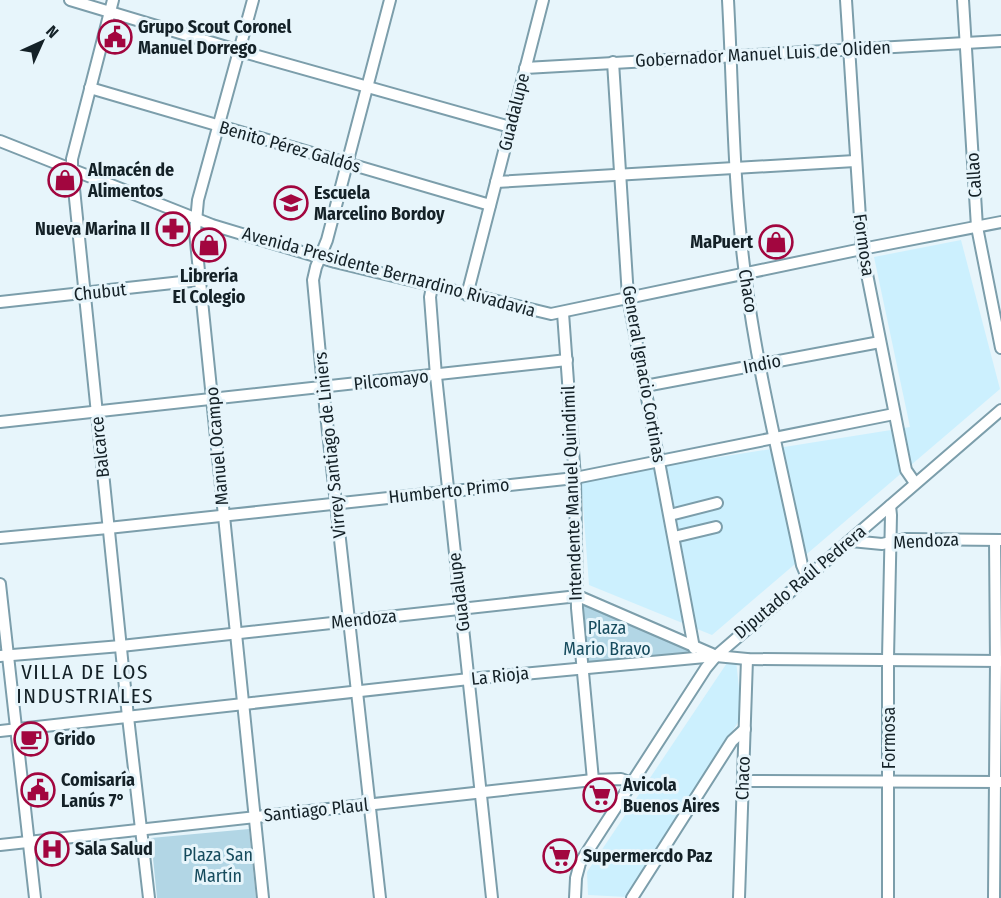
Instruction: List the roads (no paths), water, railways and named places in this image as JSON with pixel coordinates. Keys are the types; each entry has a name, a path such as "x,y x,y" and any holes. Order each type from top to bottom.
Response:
{"street":[{"path":"70,0 111,6 240,51 510,127"},
{"name":"Manuel Ocampo","path":"253,0 198,200 196,219 223,516 264,898"},
{"name":"Virrey Santiago de Liniers","path":"380,898 348,620 313,280 327,240 390,0"},
{"name":"Guadalupe","path":"467,295 543,0"},
{"name":"Chaco","path":"728,0 736,168 745,274 760,364 802,565 807,577"},
{"name":"Formosa","path":"846,0 862,249 906,470 915,483"},
{"name":"Callao","path":"963,0 977,227 1001,348"},
{"name":"Balcarce","path":"111,6 72,159 72,169 108,528 149,898"},
{"name":"Gobernador Manuel Luis de Oliden","path":"525,68 1001,40"},
{"name":"General Ignacio Cortinas","path":"614,62 628,297 694,648"},
{"name":"Benito Pérez Galdós","path":"90,88 490,205"},
{"name":"Avenida Presidente Bernardino Rivadavia","path":"0,141 196,219 320,258 544,314 563,313 628,297 1001,222"},
{"path":"496,182 855,161"},
{"name":"Chubut","path":"0,302 200,280"},
{"name":"Guadalupe","path":"432,287 430,297 447,491 492,898"},
{"name":"Intendente Manuel Quindimil","path":"563,313 575,478 581,667 593,780"},
{"name":"Indio","path":"645,386 880,342"},
{"name":"Pilcomayo","path":"0,422 567,360"},
{"name":"Diputado Raúl Pedrera","path":"575,898 576,878 580,863 716,656 1000,411"},
{"name":"Humberto Primo","path":"0,538 575,478 894,414"},
{"path":"670,515 717,503"},
{"name":"Formosa","path":"888,898 890,506"},
{"path":"674,537 716,528"},
{"name":"Mendoza","path":"851,541 872,543 905,539 998,540"},
{"path":"994,898 998,782 998,540"},
{"path":"0,584 4,656 17,729 35,898"},
{"path":"578,596 716,656"},
{"name":"Mendoza","path":"4,656 121,646 578,596"},
{"name":"La Rioja","path":"0,731 581,667 716,656 747,659 888,658 999,661"},
{"name":"Chaco","path":"739,898 747,659"},
{"path":"632,898 732,741 745,729"},
{"name":"Santiago Plaul","path":"0,844 593,780 616,778 632,783"},
{"path":"744,781 998,782"}],"place":[{"name":"Grupo Scout Coronel Manuel Dorrego","path":"115,37"},
{"name":"Almacén de Alimentos","path":"65,180"},
{"name":"Escuela Marcelino Bordoy","path":"291,203"},
{"name":"Nueva Marina II","path":"173,229"},
{"name":"MaPuert","path":"776,242"},
{"name":"Librería El Colegio","path":"209,245"},
{"name":"Grido","path":"31,739"},
{"name":"Comisaría Lanús 7°","path":"38,790"},
{"name":"Avicola Buenos Aires","path":"600,795"},
{"name":"Sala Salud","path":"52,849"},
{"name":"Supermercdo Paz","path":"560,856"}],"district":[{"name":"VILLA DE LOS INDUSTRIALES","path":"85,684"}],"park label":[{"name":"Plaza Mario Bravo","path":"607,638"},
{"name":"Plaza San Martín","path":"218,865"}]}
